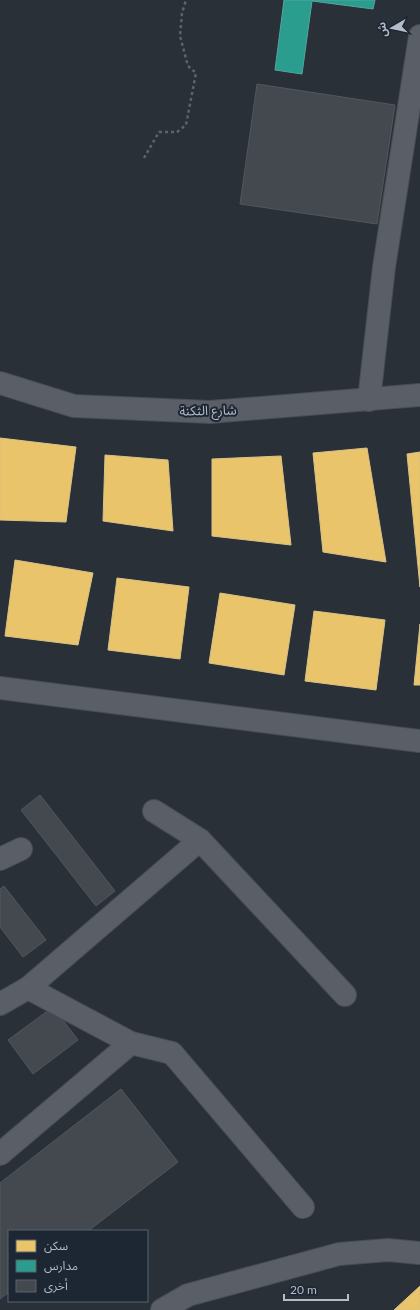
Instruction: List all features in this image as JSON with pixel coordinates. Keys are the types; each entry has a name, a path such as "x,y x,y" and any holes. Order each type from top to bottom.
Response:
{"street":[{"path":"369,400 384,267 420,36"},
{"name":"شارع الثكنة","path":"0,383 74,406 210,412 420,396"},
{"path":"0,688 420,741"},
{"path":"154,811 200,840 345,996"},
{"path":"0,1004 28,988 200,840"},
{"path":"0,859 21,849"},
{"path":"28,988 131,1043 172,1053 303,1207"},
{"path":"0,1154 131,1043"},
{"path":"162,1310 188,1295 338,1254 388,1250 420,1253"}],"path":[{"path":"144,158 159,132 177,132 186,125 196,73 188,66 180,36 182,13 186,0"}],"building: سكن":[{"path":"0,438 76,447 66,522 0,520"},
{"path":"367,448 386,562 323,552 313,453"},
{"path":"420,452 420,587 407,454"},
{"path":"105,455 168,460 173,531 103,521"},
{"path":"281,456 291,545 212,536 212,459"},
{"path":"15,560 93,573 78,645 5,636"},
{"path":"117,578 189,587 180,659 108,650"},
{"path":"220,593 295,605 284,675 209,663"},
{"path":"314,611 385,620 376,690 305,681"},
{"path":"420,624 420,685 414,685"},
{"path":"420,1286 420,1310 394,1310"}],"building: مدارس":[{"path":"284,0 375,0 373,9 312,1 302,74 275,70"}],"building: أخرى":[{"path":"257,84 395,105 377,224 240,204"},
{"path":"40,795 115,891 96,906 21,810"},
{"path":"4,886 46,940 23,957 0,927 0,889"},
{"path":"53,1007 78,1040 33,1074 8,1040"},
{"path":"121,1089 178,1162 89,1230 8,1230 8,1293 0,1299 0,1183"}]}
